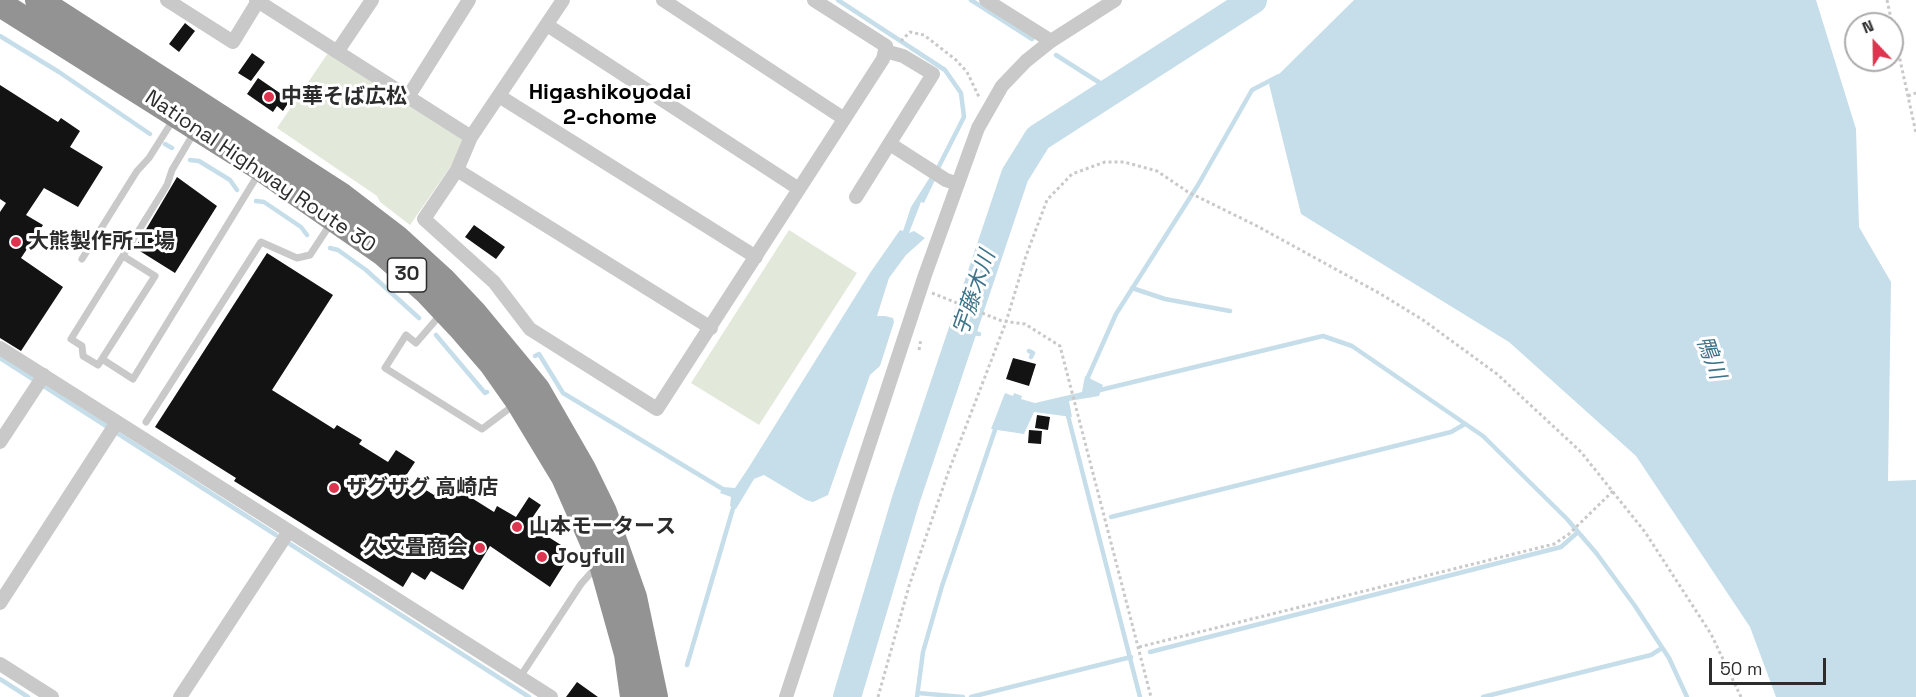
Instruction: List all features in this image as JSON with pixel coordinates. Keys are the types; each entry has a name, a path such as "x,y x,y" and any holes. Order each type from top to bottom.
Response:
{"highway":[{"name":"National Highway Route 30","path":"38,0 342,196 397,238 442,279 475,314 537,389 584,469 604,512 634,597 655,697"},
{"name":"National Highway Route 30","path":"0,4 262,169 383,253 444,311 492,364 518,401 564,477 601,561 627,654 633,697"}],"street":[{"path":"167,0 233,42 257,1 276,5 337,52 471,137"},
{"path":"337,52 372,0"},
{"path":"408,97 469,0"},
{"path":"563,0 471,137 457,170 424,219 494,282 530,329 657,409 883,59 886,46 814,0"},
{"path":"663,0 843,118"},
{"path":"986,0 1051,41"},
{"path":"786,697 921,285 985,115 1002,86 1051,41 1115,0"},
{"path":"547,25 799,189"},
{"path":"856,196 933,74 903,56 885,51"},
{"path":"499,96 756,257"},
{"path":"890,144 935,173 958,184"},
{"path":"457,170 711,328"},
{"path":"0,348 40,380 114,428 289,531 550,697"},
{"path":"0,442 40,380"},
{"path":"0,603 114,428"},
{"path":"180,697 289,531"},
{"path":"0,664 52,697"}],"lane":[{"path":"123,256 155,276 98,365 83,356 82,346 72,339 123,256 167,186 187,121"},
{"path":"81,259 137,171 187,121"},
{"path":"102,359 133,379 262,169"},
{"path":"146,422 261,242 297,258 310,255 334,219"},
{"path":"444,311 416,343 406,335 385,368 482,429 518,401"},
{"path":"520,678 581,584 601,561"}],"path":[{"path":"1887,0 1916,133"},
{"path":"904,37 910,32 924,35 956,60 975,86 985,115"},
{"path":"1908,96 1916,93"},
{"path":"878,697 909,586 948,473 1006,321 1026,256 1047,200 1072,174 1106,162 1138,164 1157,171 1188,192 1257,226 1423,320 1497,374 1553,423 1581,452 1645,532 1686,591 1722,654 1741,697"},
{"path":"938,296 1002,321 1024,324 1060,346 1151,697"},
{"path":"1139,647 1554,544 1572,531 1613,491"}],"green space":[{"path":"328,53 462,139 463,145 460,153 410,225 380,202 377,196 277,128"},
{"path":"789,230 857,273 759,425 691,383"}],"water":[{"name":"鴨川","path":"1354,0 1816,0 1856,129 1859,227 1891,282 1888,481 1916,480 1916,697 1776,697 1750,627 1636,456 1509,342 1301,214 1269,84"},
{"path":"930,177 935,180 924,203 921,202 909,233 914,231 925,238 906,255 889,278 877,316 893,318 894,322 880,366 870,375 828,495 813,502 806,500 764,475 754,479 736,509 730,506 731,497 720,493 723,487 735,488 870,273 900,230 903,231 911,207"},
{"path":"1085,376 1103,385 1099,396 1069,401 1072,417 1034,412 1024,434 991,429 1005,393 1013,396 1014,393 1022,396 1021,399 1035,403 1082,392"}],"building":[{"path":"185,23 195,31 179,52 169,44"},
{"path":"252,53 265,62 251,81 238,73"},
{"name":"中華そば広松","path":"258,78 290,100 283,111 277,106 273,112 247,94"},
{"path":"0,85 58,122 61,118 80,131 70,147 103,167 78,207 44,188 26,215 43,225 21,258 63,287 21,351 0,338 0,212 6,203 0,199"},
{"path":"177,177 217,206 175,273 135,248"},
{"path":"474,225 505,247 496,259 465,237"},
{"path":"267,253 333,295 272,390 334,429 337,425 362,440 359,444 388,462 396,450 415,462 405,477 434,495 443,480 494,512 497,506 516,517 529,497 541,505 528,524 572,552 550,587 490,546 463,590 431,571 425,580 412,572 403,587 234,481 236,478 155,427"},
{"path":"1013,358 1036,364 1029,386 1006,379"},
{"path":"1037,415 1050,417 1048,430 1035,428"},
{"path":"1029,430 1042,431 1041,444 1028,443"},
{"path":"577,682 598,697 566,697"}],"waterway":[{"path":"838,0 945,70 961,93 964,117 936,172"},
{"path":"971,0 1032,39"},
{"name":"宇藤木川","path":"847,697 906,499 1015,175 1038,138 1253,0"},
{"path":"0,36 59,72 150,134"},
{"path":"1056,55 1111,90"},
{"path":"1088,382 1088,377 1116,314 1198,185 1252,90 1279,76"},
{"path":"165,144 172,148"},
{"path":"190,160 199,161 230,180 237,190"},
{"path":"256,201 264,202 301,227 307,235"},
{"path":"330,248 338,250 366,270 419,318"},
{"path":"1132,288 1165,299 1230,311"},
{"path":"962,331 979,334"},
{"path":"436,335 485,393 487,392"},
{"path":"1096,391 1323,336 1352,346 1483,436 1567,519 1597,554 1635,606 1669,658 1687,697"},
{"path":"1029,351 1033,353 1031,357"},
{"path":"535,356 539,354 563,393 726,491"},
{"path":"0,358 276,535"},
{"path":"1067,412 1140,697"},
{"path":"1111,517 1451,432 1465,424"},
{"path":"917,697 923,652 942,586 996,427"},
{"path":"687,665 734,505"},
{"path":"1150,652 1561,547 1578,532"},
{"path":"290,544 529,697"},
{"path":"1483,697 1651,655 1662,648"},
{"path":"971,697 1131,657"},
{"path":"0,679 28,697"},
{"path":"918,693 963,697"}],"place":[{"name":"中華そば広松","path":"269,97"},
{"name":"大熊製作所工場","path":"16,242"},
{"name":"ザグザグ 高崎店","path":"334,488"},
{"name":"山本モータース","path":"517,527"},
{"name":"久文畳商会","path":"480,548"},
{"name":"Joyfull","path":"542,557"}],"district":[{"name":"Higashikoyodai 2-chome","path":"610,106"}]}
